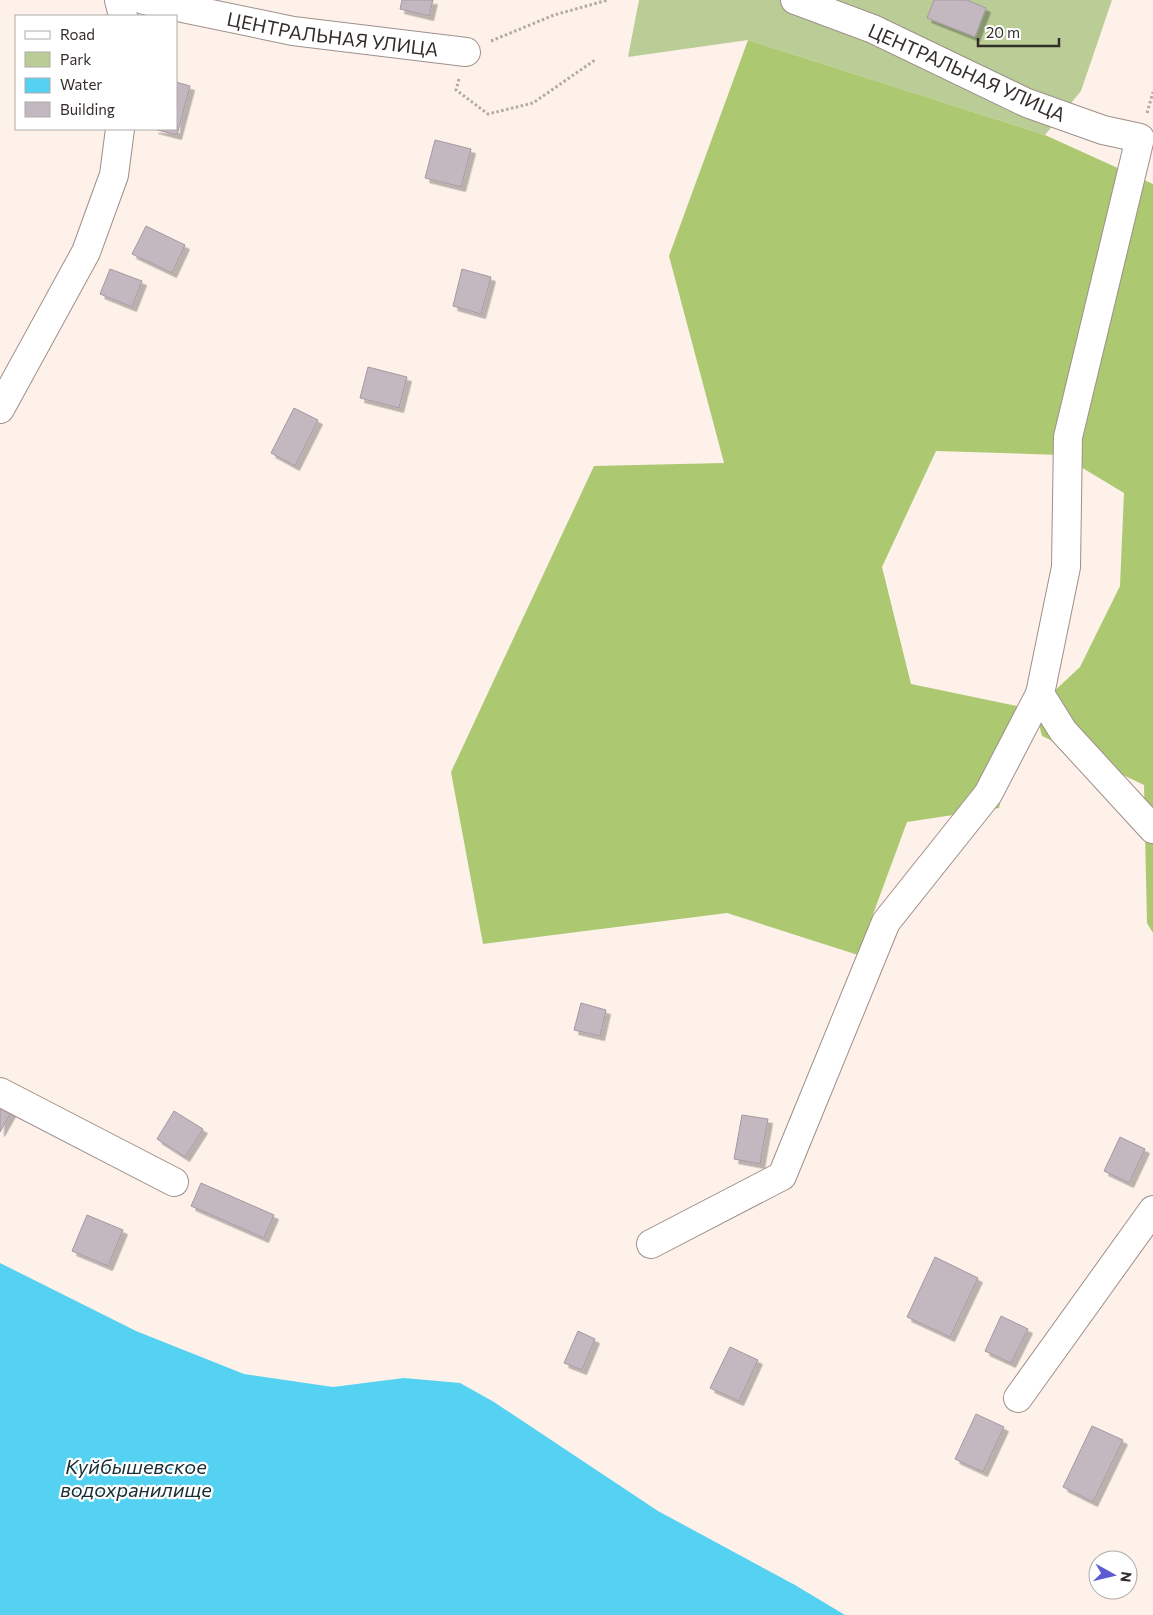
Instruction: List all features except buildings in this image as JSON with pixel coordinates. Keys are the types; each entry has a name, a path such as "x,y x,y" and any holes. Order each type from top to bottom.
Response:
{"street":[{"path":"119,0 123,15"},
{"name":"ЦЕНТРАЛЬНАЯ УЛИЦА","path":"144,0 293,31 466,52"},
{"name":"ЦЕНТРАЛЬНАЯ УЛИЦА","path":"796,0 873,29 1026,103 1103,130 1140,138 1068,437 1066,567 1040,694"},
{"path":"0,409 86,252 114,175 120,130"},
{"path":"1040,694 1062,731 1153,829"},
{"path":"651,1244 782,1176 886,922 988,794 1040,694"},
{"path":"0,1092 174,1182"},
{"path":"1018,1398 1153,1210"}],"path":[{"path":"594,60 533,103 488,114 456,90 466,52 554,15 608,0"}],"green space":[{"path":"639,0 1112,0 1081,91 1045,135 748,40 628,57"},
{"path":"748,40 1045,135 1153,184 1153,933 1147,923 1144,785 1042,736 1035,709 1080,667 1120,586 1124,493 1061,455 936,451 882,567 911,684 1021,707 999,808 907,822 858,955 727,913 483,944 451,772 594,466 724,463 669,256"}],"water":[{"name":"Куйбышевское водохранилище","path":"0,1263 136,1331 244,1374 333,1387 404,1378 460,1383 494,1402 658,1511 795,1585 845,1615 0,1615"}]}
